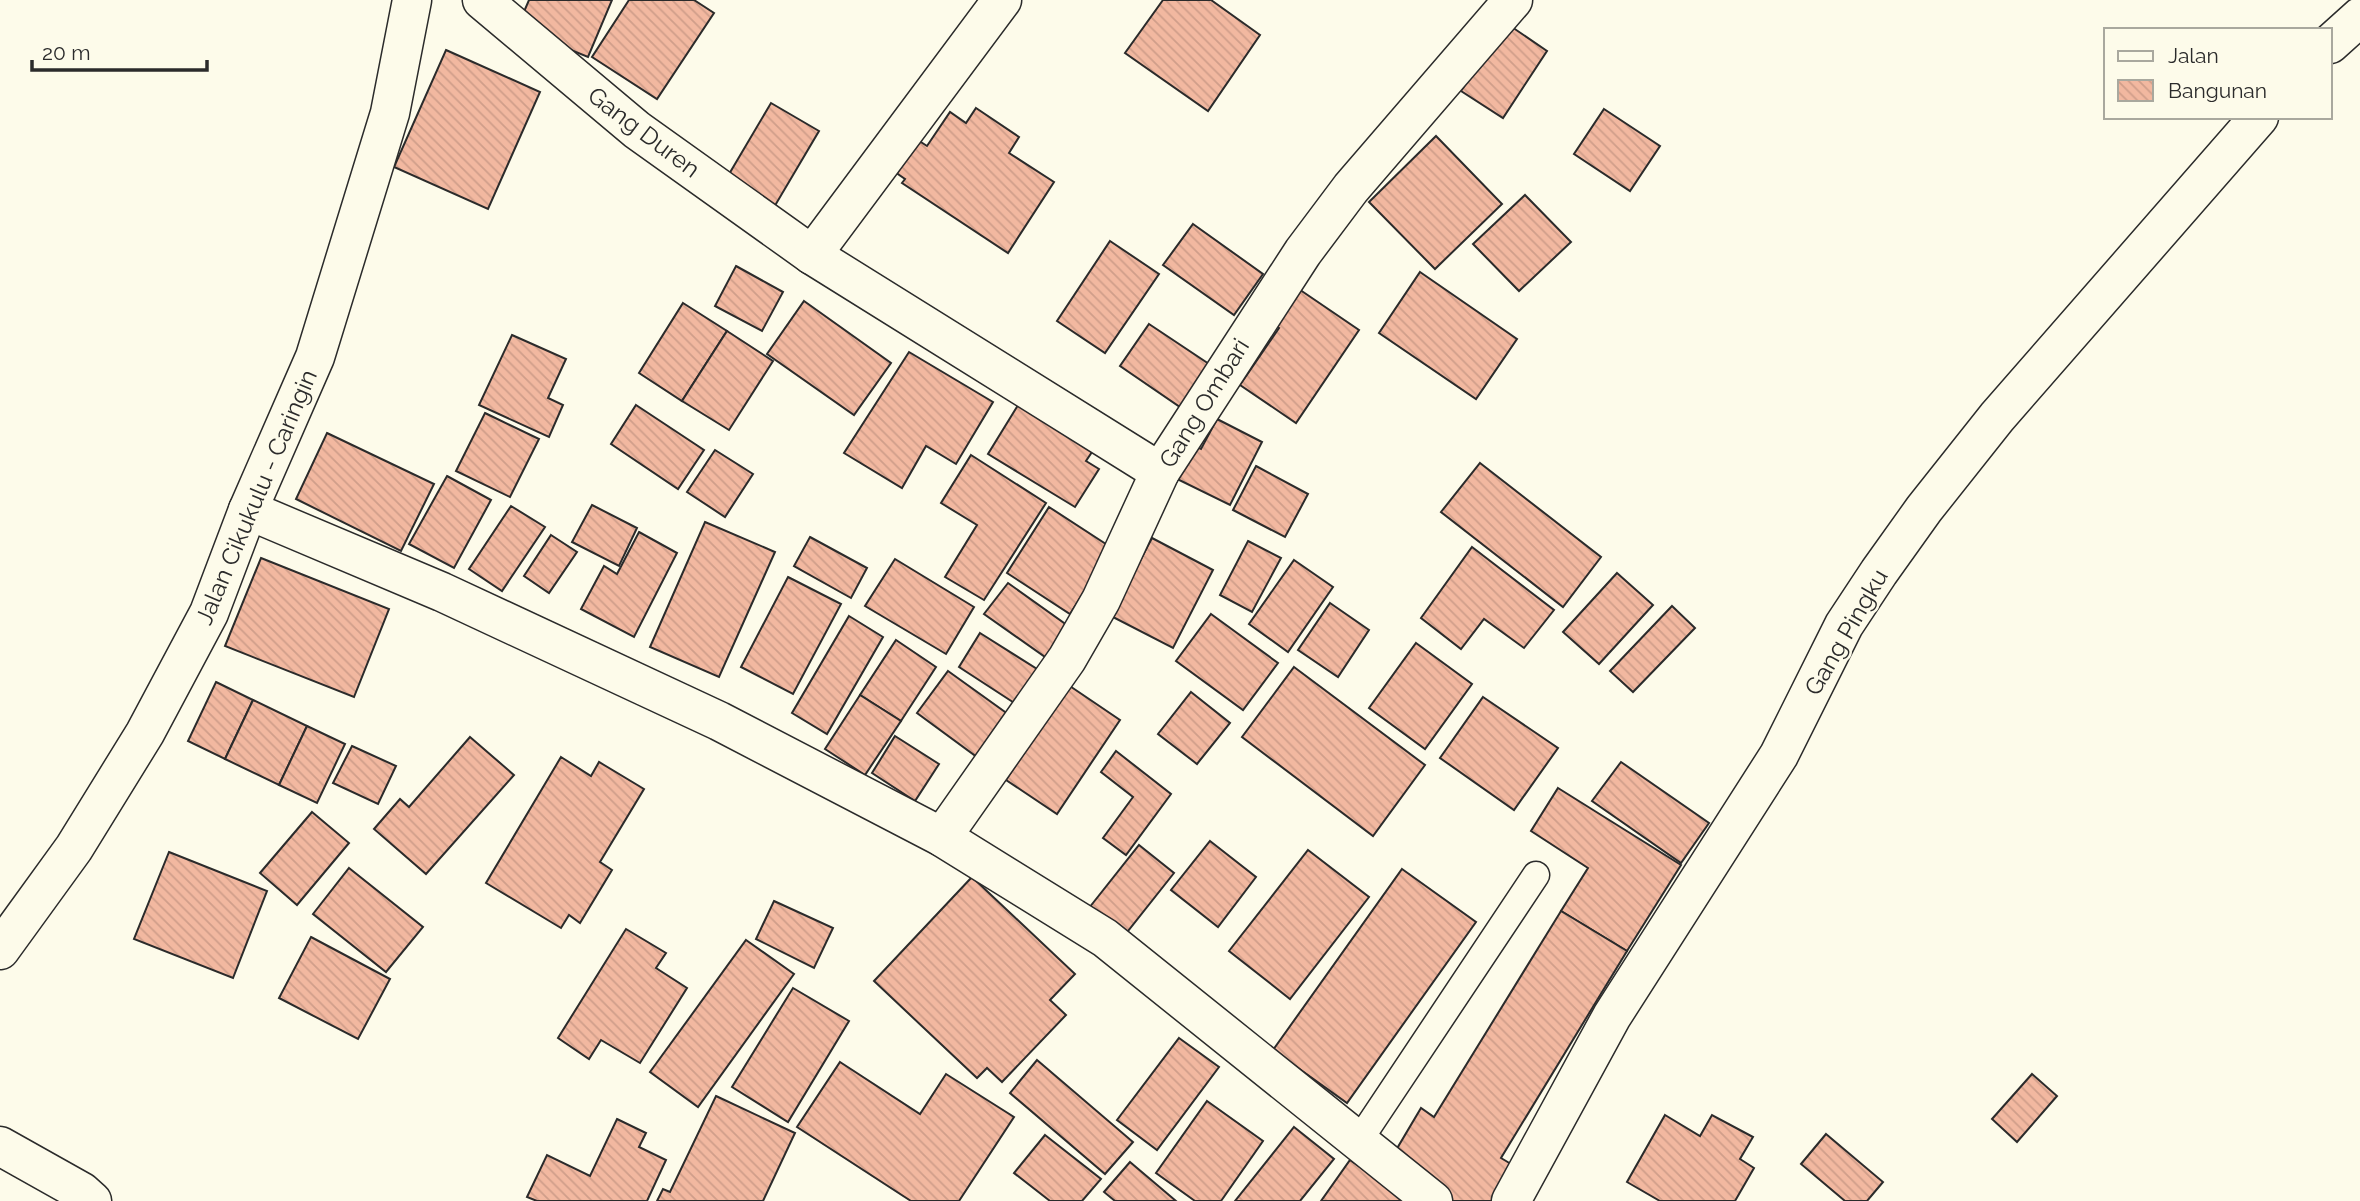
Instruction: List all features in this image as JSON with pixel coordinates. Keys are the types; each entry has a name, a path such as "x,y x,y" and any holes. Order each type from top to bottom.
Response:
{"street":[{"name":"Jalan Cikukulu - Caringin","path":"0,950 74,848 145,733 209,613 248,510 314,357 354,239 390,113 412,0"},
{"name":"Gang Duren","path":"482,0 637,130 812,255 1160,472"},
{"path":"812,255 1002,0"},
{"name":"Gang Ombari","path":"942,837 1067,659 1101,600 1160,472 1303,252 1351,187 1513,0"},
{"path":"2332,42 2360,17"},
{"name":"Gang Pingku","path":"1511,1201 1612,1016 1779,755 1844,625 1879,572 1924,509 1997,417 2257,119"},
{"path":"248,510 442,592 719,722 942,837 1105,938 1185,999 1433,1201"},
{"path":"0,1146 82,1192 92,1201"}],"lane":[{"path":"1358,1142 1536,875"}],"building":[{"path":"529,0 612,0 588,57 517,28"},
{"path":"629,0 694,0 714,13 657,99 592,57"},
{"path":"1163,0 1211,0 1260,35 1208,111 1125,53"},
{"path":"1506,23 1547,51 1503,118 1461,91"},
{"path":"446,50 540,92 488,209 394,167"},
{"path":"771,103 819,131 773,209 725,181"},
{"path":"976,108 1019,137 1009,153 1054,182 1008,253 902,183 905,179 892,170 913,137 927,146 950,112 966,123"},
{"path":"1604,109 1660,146 1630,191 1574,154"},
{"path":"1436,136 1502,204 1435,269 1369,202"},
{"path":"1525,195 1571,242 1519,291 1473,244"},
{"path":"1193,224 1263,274 1234,315 1163,265"},
{"path":"1110,241 1159,274 1105,353 1057,321"},
{"path":"736,266 783,292 762,331 715,306"},
{"path":"1420,272 1517,339 1476,399 1379,333"},
{"path":"1287,281 1359,330 1296,423 1240,385 1279,328 1263,318"},
{"path":"804,301 891,363 854,415 767,354"},
{"path":"683,303 727,331 682,401 639,373"},
{"path":"1149,324 1209,364 1180,407 1120,366"},
{"path":"727,331 773,361 729,430 682,401"},
{"path":"512,335 566,359 548,398 563,405 549,437 479,405"},
{"path":"909,352 993,402 956,464 926,446 902,488 844,453"},
{"path":"1023,397 1098,443 1086,461 1099,469 1075,507 988,454"},
{"path":"636,405 704,450 678,489 611,444"},
{"path":"485,413 539,439 510,497 456,471"},
{"path":"1217,419 1262,442 1230,505 1167,474 1185,441 1201,449"},
{"path":"327,433 434,484 401,551 296,499"},
{"path":"715,450 753,474 725,517 687,492"},
{"path":"971,455 1046,503 984,600 945,577 977,525 941,503"},
{"path":"1480,463 1601,557 1563,607 1441,512"},
{"path":"1256,466 1308,494 1285,537 1233,510"},
{"path":"447,476 491,500 454,568 409,544"},
{"path":"592,505 637,528 619,566 572,542"},
{"path":"511,506 545,527 502,591 469,569"},
{"path":"1049,507 1112,548 1070,614 1007,573"},
{"path":"705,522 775,552 719,677 650,647"},
{"path":"639,532 677,553 634,637 581,609 604,566 617,574"},
{"path":"551,535 577,552 549,593 524,576"},
{"path":"810,537 867,568 851,598 794,566"},
{"path":"1152,538 1213,570 1173,648 1111,616"},
{"path":"1248,541 1281,558 1252,612 1220,595"},
{"path":"1472,547 1554,610 1524,648 1484,619 1461,649 1421,618"},
{"path":"261,558 389,609 354,697 225,646"},
{"path":"895,559 974,607 946,654 865,606"},
{"path":"1294,560 1333,587 1288,652 1249,624"},
{"path":"1617,573 1653,605 1599,664 1563,632"},
{"path":"788,577 841,604 793,694 741,667"},
{"path":"1008,583 1071,628 1048,659 984,614"},
{"path":"1330,603 1369,630 1338,677 1298,650"},
{"path":"1672,606 1695,628 1633,692 1610,671"},
{"path":"1211,614 1278,663 1243,710 1176,661"},
{"path":"849,616 883,637 827,734 792,713"},
{"path":"980,633 1045,674 1022,708 959,667"},
{"path":"896,640 936,667 901,721 860,695"},
{"path":"1416,643 1472,684 1425,749 1369,708"},
{"path":"1294,667 1425,765 1373,836 1242,737"},
{"path":"948,671 1012,717 981,760 917,713"},
{"path":"1058,678 1120,720 1057,814 1006,780 1045,720"},
{"path":"216,682 253,700 225,759 188,741"},
{"path":"1191,692 1230,723 1197,764 1158,734"},
{"path":"860,695 901,721 865,775 825,749"},
{"path":"1483,697 1558,748 1514,810 1440,758"},
{"path":"253,700 307,726 279,785 225,759"},
{"path":"307,726 345,744 317,803 279,785"},
{"path":"895,736 939,764 915,801 872,773"},
{"path":"470,737 514,775 426,874 374,829 400,799 409,807"},
{"path":"352,746 396,766 378,804 333,783"},
{"path":"1116,751 1171,794 1126,855 1103,838 1133,797 1101,772"},
{"path":"561,757 591,776 599,762 644,789 600,862 612,870 580,923 569,915 561,928 486,883"},
{"path":"1621,762 1709,823 1681,863 1592,801"},
{"path":"1558,788 1681,865 1627,951 1561,911 1588,868 1531,831"},
{"path":"312,812 349,843 297,905 260,873"},
{"path":"1210,841 1256,877 1218,927 1171,890"},
{"path":"1139,845 1174,873 1124,936 1089,908"},
{"path":"1308,850 1369,897 1290,999 1229,951"},
{"path":"169,852 267,891 233,978 134,939"},
{"path":"349,868 423,927 386,972 313,914"},
{"path":"1402,869 1476,922 1347,1103 1273,1050"},
{"path":"972,877 1075,974 1050,1000 1066,1015 1002,1082 987,1068 977,1078 874,981"},
{"path":"774,901 833,928 814,968 756,939"},
{"path":"1561,911 1627,951 1501,1158 1521,1170 1502,1201 1453,1201 1389,1162 1421,1108 1434,1117"},
{"path":"626,929 666,953 656,968 687,988 640,1063 601,1040 589,1059 558,1038"},
{"path":"311,937 390,979 358,1039 279,998"},
{"path":"746,940 794,974 698,1107 650,1072"},
{"path":"793,988 849,1021 788,1122 732,1087"},
{"path":"1179,1038 1219,1067 1157,1150 1117,1120"},
{"path":"1037,1060 1133,1142 1105,1174 1010,1093"},
{"path":"840,1062 920,1114 946,1074 1014,1117 959,1201 911,1201 797,1127"},
{"path":"2032,1074 2057,1096 2017,1142 1992,1119"},
{"path":"716,1096 795,1133 763,1201 657,1201 663,1189 670,1192"},
{"path":"1207,1101 1263,1141 1221,1201 1195,1201 1156,1173"},
{"path":"1665,1115 1700,1136 1712,1115 1753,1137 1740,1159 1754,1168 1735,1201 1660,1201 1627,1182"},
{"path":"617,1119 646,1133 639,1147 666,1160 647,1201 537,1201 527,1197 547,1155 590,1176"},
{"path":"1294,1127 1334,1159 1300,1201 1235,1201"},
{"path":"1826,1134 1883,1182 1867,1201 1845,1201 1801,1164"},
{"path":"1045,1135 1101,1179 1082,1201 1050,1201 1014,1173"},
{"path":"1350,1160 1409,1201 1321,1201"},
{"path":"1130,1162 1176,1201 1115,1201 1104,1192"}]}
